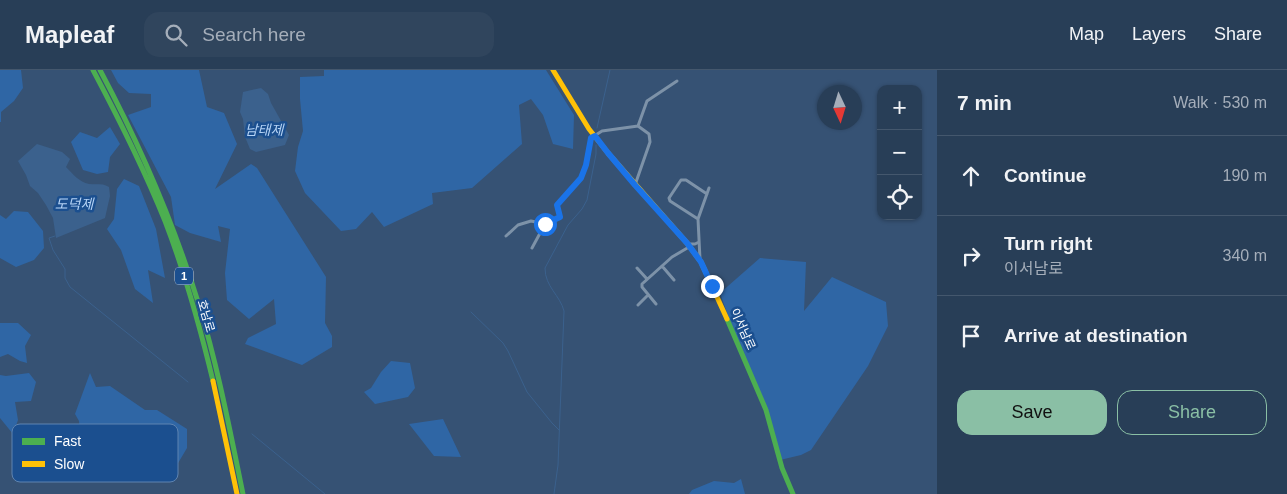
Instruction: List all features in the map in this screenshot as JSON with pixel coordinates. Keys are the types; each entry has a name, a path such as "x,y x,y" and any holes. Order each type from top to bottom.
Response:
{"main road":[{"name":"호남로","path":"93,70 138,158 181,268 202,338 237,494"},
{"name":"호남로","path":"102,70 159,194 198,303 208,337 243,494"},
{"name":"이서남로","path":"552,70 608,153 701,262 766,410 782,468 793,494"}],"street":[{"path":"638,126 647,101 677,81"},
{"path":"532,248 545,224 560,217 557,205 581,178 586,165 591,138 602,131 638,126 649,134 650,142 635,185"},
{"path":"698,219 670,201 669,198 681,180 686,180 707,194"},
{"path":"701,262 698,219 709,188"},
{"path":"506,236 518,225 531,221 545,224"},
{"path":"656,304 642,287 642,284 672,258 689,246 699,242"},
{"path":"662,266 674,280"},
{"path":"637,268 647,279"},
{"path":"638,305 648,295"}],"shaded area":[{"path":"0,70 21,70 23,88 14,101 1,112 1,122 0,122"},
{"path":"111,70 199,70 207,107 224,113 237,144 215,189 251,164 257,168 326,277 325,323 332,336 332,347 302,365 245,344 248,338 276,324 274,299 249,319 227,300 225,273 230,229 218,226 221,242 190,233 175,225 171,197 128,115 151,107 151,94 129,93 118,83"},
{"path":"324,70 546,70 574,115 573,149 553,144 543,115 531,99 519,105 522,144 472,188 432,193 433,204 384,227 372,212 356,229 341,231 305,193 295,171 298,147 303,131 300,77 324,76"},
{"path":"110,127 120,144 110,157 108,172 97,174 83,170 71,142 80,132 97,138"},
{"path":"124,179 139,186 156,229 165,278 148,270 153,303 135,289 121,250 107,229 114,219 117,189"},
{"path":"14,211 28,212 43,231 44,248 34,260 16,267 0,258 0,215 6,219"},
{"path":"760,258 806,262 804,311 832,277 886,302 888,326 868,366 811,450 801,455 780,460 766,410 739,346 720,293"},
{"path":"0,323 18,323 31,335 25,346 27,363 8,354 0,357"},
{"path":"391,361 410,363 415,388 408,397 375,404 364,392 371,388"},
{"path":"29,373 36,382 31,401 15,402 18,420 17,424 12,424 12,433 0,418 0,375"},
{"path":"90,373 96,387 110,386 145,410 157,410 187,429 187,448 178,463 178,424 79,424 75,414"},
{"path":"443,419 461,457 434,456 409,424"},
{"path":"741,479 745,494 689,494 692,490 714,481 734,483"}],"water":[{"name":"남태제","path":"261,88 268,94 289,135 285,145 256,152 250,149 245,137 243,119 240,112 243,92"},
{"name":"도덕제","path":"37,144 62,152 70,159 66,167 82,181 109,187 110,196 105,218 56,238 53,218 38,193 30,186 18,161"}],"waterway":[{"path":"597,128 610,70"},
{"path":"554,494 558,465 564,311 547,280 545,268 568,225 587,200 596,145"},
{"path":"55,236 49,238 53,250 65,269 65,278 70,287 188,382"},
{"path":"471,312 503,343 527,392 559,430"},
{"path":"252,434 325,494"}],"traffic: fast":[{"path":"93,70 131,144 165,221 192,300 213,381"},
{"path":"100,70 129,127 179,245 212,352 243,494"},
{"path":"727,319 766,410 782,468 793,494"}],"traffic: slow":[{"path":"553,70 589,129 687,243 701,262 727,319"},
{"path":"213,381 237,494"}],"route":[{"path":"545,224 560,217 557,205 581,178 586,165 591,138 595,136 635,185 687,243 701,262 712,286"}]}
